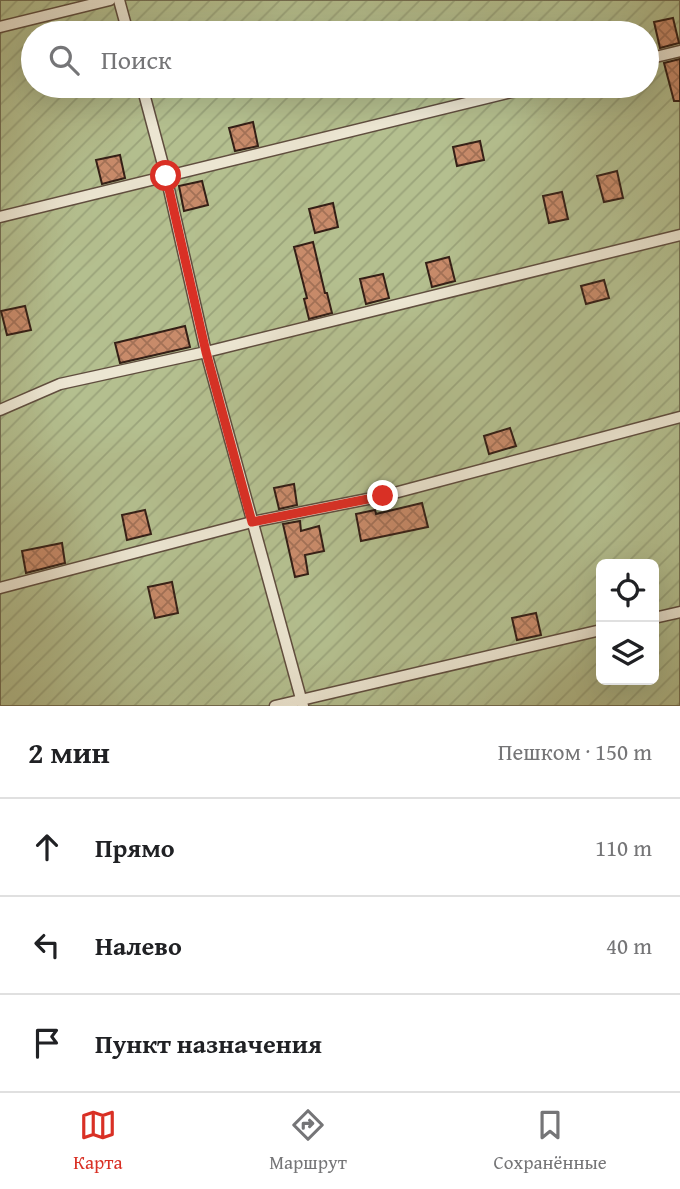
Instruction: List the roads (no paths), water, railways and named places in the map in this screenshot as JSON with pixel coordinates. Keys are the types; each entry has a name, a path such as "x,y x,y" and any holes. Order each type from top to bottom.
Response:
{"lane":[{"path":"24,21 110,0"},
{"path":"119,0 125,21"},
{"path":"0,27 21,22"},
{"path":"659,56 680,51"},
{"path":"145,98 206,352 302,703"},
{"path":"0,217 487,98"},
{"path":"0,410 60,384 206,352 680,235"},
{"path":"0,588 252,522 383,496 680,417"},
{"path":"659,617 680,612"},
{"path":"275,706 302,703 596,631"}]}
